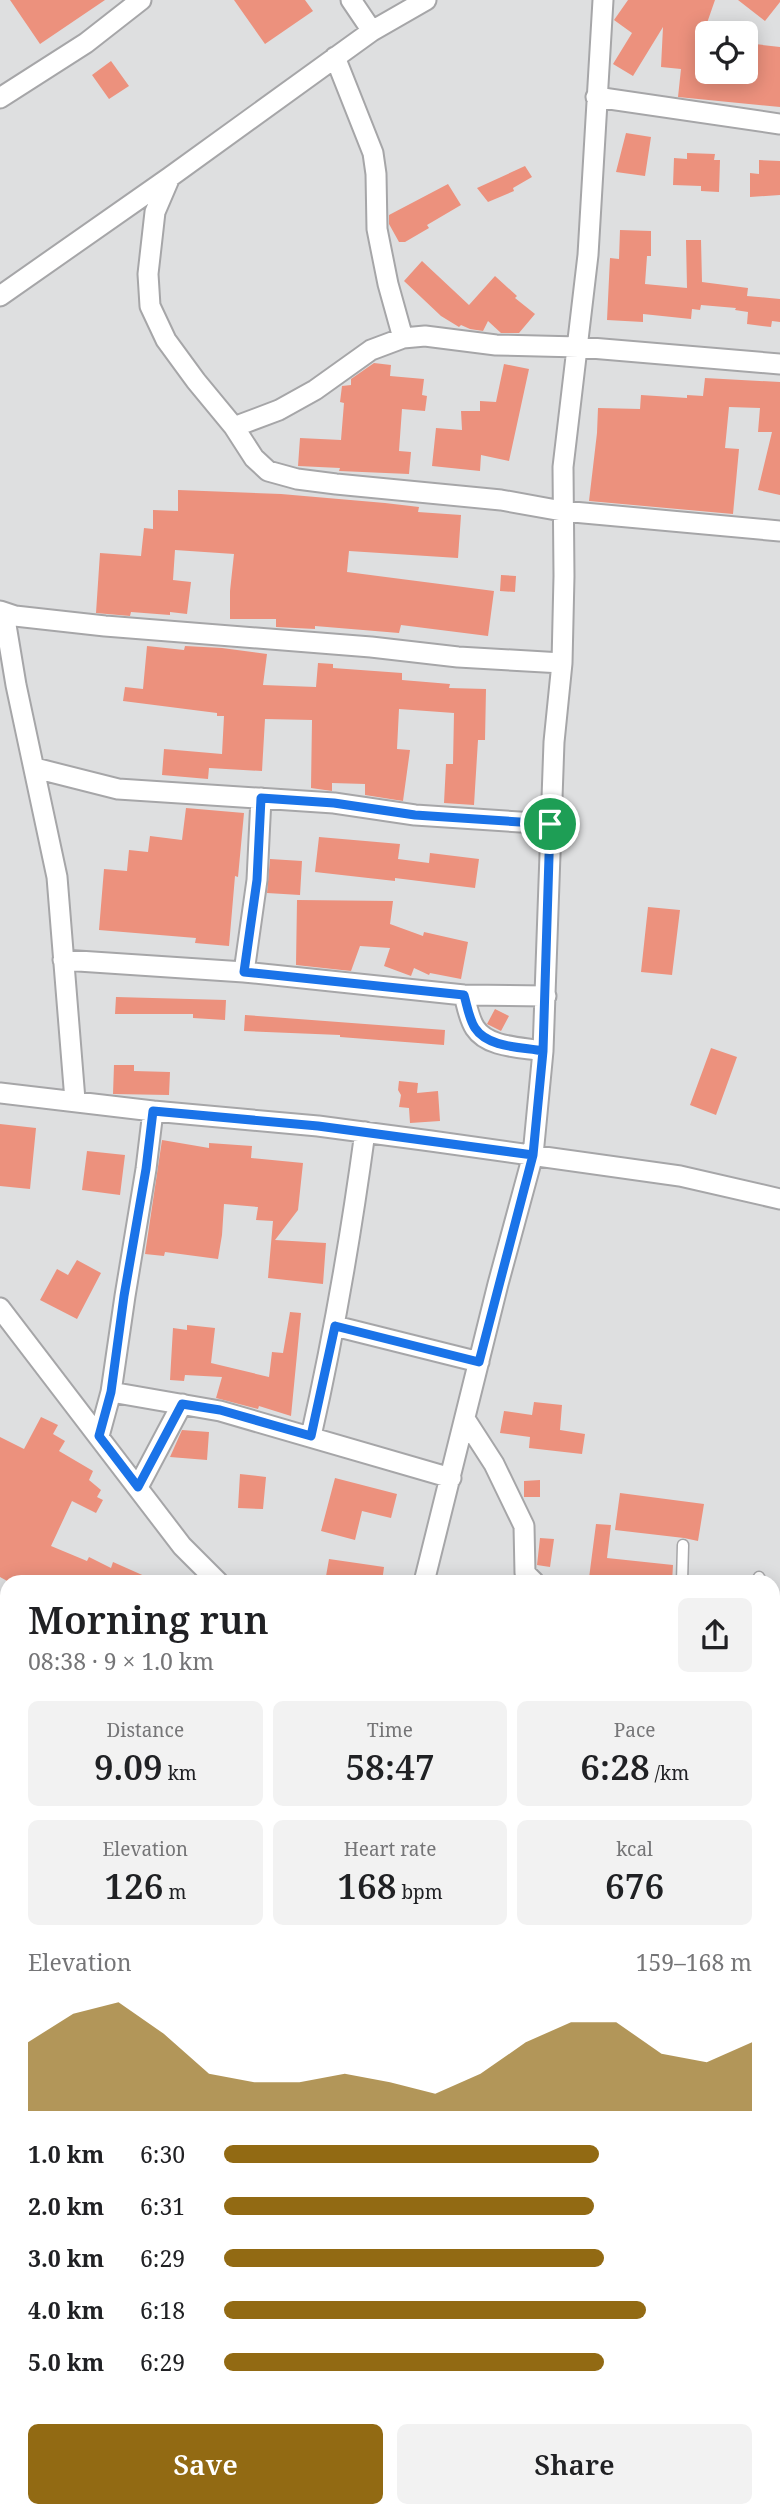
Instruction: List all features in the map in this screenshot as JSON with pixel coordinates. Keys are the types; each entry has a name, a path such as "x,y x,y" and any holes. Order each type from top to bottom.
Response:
{"street":[{"path":"3,89 86,43 141,0"},
{"path":"351,0 372,31"},
{"path":"0,296 372,31 426,0"},
{"path":"426,1575 533,1155 543,1051 554,742 562,663 563,467 588,256 603,0"},
{"path":"335,57 373,153 377,229 403,338"},
{"path":"596,97 780,124"},
{"path":"170,177 155,212 148,274 150,306 166,340 234,427 254,458 268,471 336,485 501,500 562,511 780,531"},
{"path":"234,427 279,410 315,390 371,350 403,338 425,336 504,346 579,347 780,364"},
{"path":"75,1100 57,877 2,612 15,616 105,626 371,647 458,657 562,663"},
{"path":"0,688 13,662"},
{"path":"35,768 118,789 334,803 415,815 550,824"},
{"path":"244,972 257,880 261,798"},
{"path":"62,960 244,972 464,995 546,996"},
{"path":"464,995 475,1030 487,1039 543,1051"},
{"path":"0,1094 365,1132 680,1175 780,1199"},
{"path":"99,1436 111,1392 153,1111"},
{"path":"311,1436 335,1326 365,1132"},
{"path":"0,1308 182,1546 211,1575"},
{"path":"335,1326 479,1362"},
{"path":"111,1392 220,1410 451,1478"},
{"path":"138,1487 182,1404"},
{"path":"465,1419 495,1464 524,1526 527,1575"}],"lane":[{"path":"682,1575 683,1545"}],"building":[{"path":"10,0 105,0 40,44"},
{"path":"234,0 305,0 313,11 265,44"},
{"path":"628,0 715,0 708,21 695,21 695,84 758,84 758,44 780,47 780,107 678,97 681,69 661,67 663,27 633,76 613,64 632,33 614,20"},
{"path":"738,0 780,0 780,2 765,21"},
{"path":"111,61 129,86 109,99 92,75"},
{"path":"626,133 651,137 645,176 616,172"},
{"path":"687,153 715,154 714,160 720,160 719,192 701,191 701,186 673,185 674,158 687,159"},
{"path":"759,160 780,161 780,195 750,197 750,173 759,174"},
{"path":"525,166 532,177 513,188 514,191 488,202 477,188"},
{"path":"448,184 461,205 427,225 429,228 405,242 399,242 389,224 389,215"},
{"path":"620,230 651,231 651,256 647,256 645,284 687,288 686,240 701,240 702,282 748,288 747,296 780,299 780,322 772,321 771,327 747,324 748,312 735,310 736,308 701,305 700,310 692,309 691,319 643,314 643,322 607,320 610,258 619,259"},
{"path":"422,261 469,305 495,276 517,296 515,298 535,314 519,333 501,333 488,321 483,331 461,325 459,327 441,316 404,281"},
{"path":"374,363 391,365 390,376 424,379 422,395 427,396 425,411 402,409 399,451 411,452 409,474 298,466 300,438 341,440 344,403 340,402 342,386 351,385 351,379"},
{"path":"504,364 529,369 509,461 481,455 480,471 432,466 436,428 462,430 461,411 480,411 480,401 496,402"},
{"path":"705,378 780,382 780,495 758,490 772,432 758,432 760,408 729,407 725,448 739,449 733,514 589,501 598,408 640,409 641,395 687,398 687,395 703,396"},
{"path":"178,490 281,494 385,503 419,507 418,512 461,515 458,558 349,551 347,572 494,591 488,636 401,625 399,633 315,626 315,629 276,627 276,619 230,619 234,554 175,550 173,580 191,582 187,614 131,612 130,616 96,613 100,553 141,556 144,528 153,529 153,510 178,511"},
{"path":"501,575 516,576 515,592 500,591"},
{"path":"147,646 184,650 185,646 222,648 267,654 263,685 316,687 318,663 333,664 333,668 402,673 402,680 450,684 449,688 486,689 485,740 478,740 474,805 444,803 446,764 453,764 454,713 399,709 397,749 410,750 403,801 365,795 365,784 332,783 332,791 311,788 312,720 265,719 262,771 209,768 208,779 162,775 164,749 222,754 224,716 123,701 125,687 143,689"},
{"path":"186,808 244,813 229,946 195,943 196,938 99,930 104,869 127,871 129,850 148,852 150,836 182,840"},
{"path":"319,837 400,844 398,859 429,863 430,853 479,859 475,888 315,872"},
{"path":"270,859 302,861 300,895 267,893"},
{"path":"297,900 393,901 390,924 423,936 424,932 468,942 461,979 430,973 429,975 414,968 411,976 384,966 390,948 360,946 351,971 296,965"},
{"path":"648,907 680,910 672,975 641,972"},
{"path":"116,997 226,1000 225,1020 193,1018 193,1014 115,1014"},
{"path":"495,1009 509,1016 501,1031 487,1024"},
{"path":"245,1015 445,1030 444,1045 340,1035 244,1031"},
{"path":"711,1048 737,1057 716,1115 690,1105"},
{"path":"114,1065 134,1065 134,1071 170,1072 169,1095 113,1094"},
{"path":"399,1081 418,1083 417,1093 438,1091 440,1121 410,1123 409,1108 399,1107"},
{"path":"0,1124 36,1128 30,1189 0,1186"},
{"path":"162,1140 209,1148 209,1143 252,1146 251,1158 303,1163 298,1210 275,1240 326,1243 323,1284 268,1278 273,1221 256,1220 258,1207 224,1204 218,1259 165,1252 164,1256 145,1254"},
{"path":"87,1151 125,1155 120,1195 82,1190"},
{"path":"77,1260 101,1273 77,1319 40,1300 57,1269 68,1275"},
{"path":"290,1312 301,1313 291,1416 259,1406 258,1409 216,1398 222,1377 185,1375 184,1381 170,1380 173,1328 187,1330 187,1325 215,1328 211,1363 269,1377 272,1352 283,1353"},
{"path":"534,1402 562,1405 560,1430 585,1434 582,1454 529,1448 530,1437 500,1433 504,1411 532,1415"},
{"path":"41,1417 58,1425 53,1434 65,1441 59,1451 93,1471 89,1480 101,1490 97,1497 103,1500 96,1513 72,1501 51,1546 87,1561 89,1557 111,1568 113,1562 142,1575 0,1575 0,1437 24,1449"},
{"path":"182,1430 209,1432 207,1460 170,1457"},
{"path":"240,1474 266,1477 263,1509 238,1508"},
{"path":"335,1478 397,1494 391,1518 362,1511 355,1540 321,1531"},
{"path":"540,1480 540,1497 524,1497 524,1481"},
{"path":"620,1493 704,1504 698,1541 615,1530"},
{"path":"596,1524 611,1525 607,1558 673,1565 672,1575 589,1575"},
{"path":"540,1538 554,1539 550,1567 537,1565"},
{"path":"329,1559 384,1567 383,1575 326,1575"}],"route":[{"path":"550,824 415,815 334,803 261,798 257,880 244,972 464,995 475,1030 487,1039 543,1051 538,1103 533,1155 479,1362 335,1326 311,1436 220,1410 182,1404 138,1487 99,1436 111,1392 153,1111 318,1126 533,1155 543,1051 546,996 550,824"}]}
